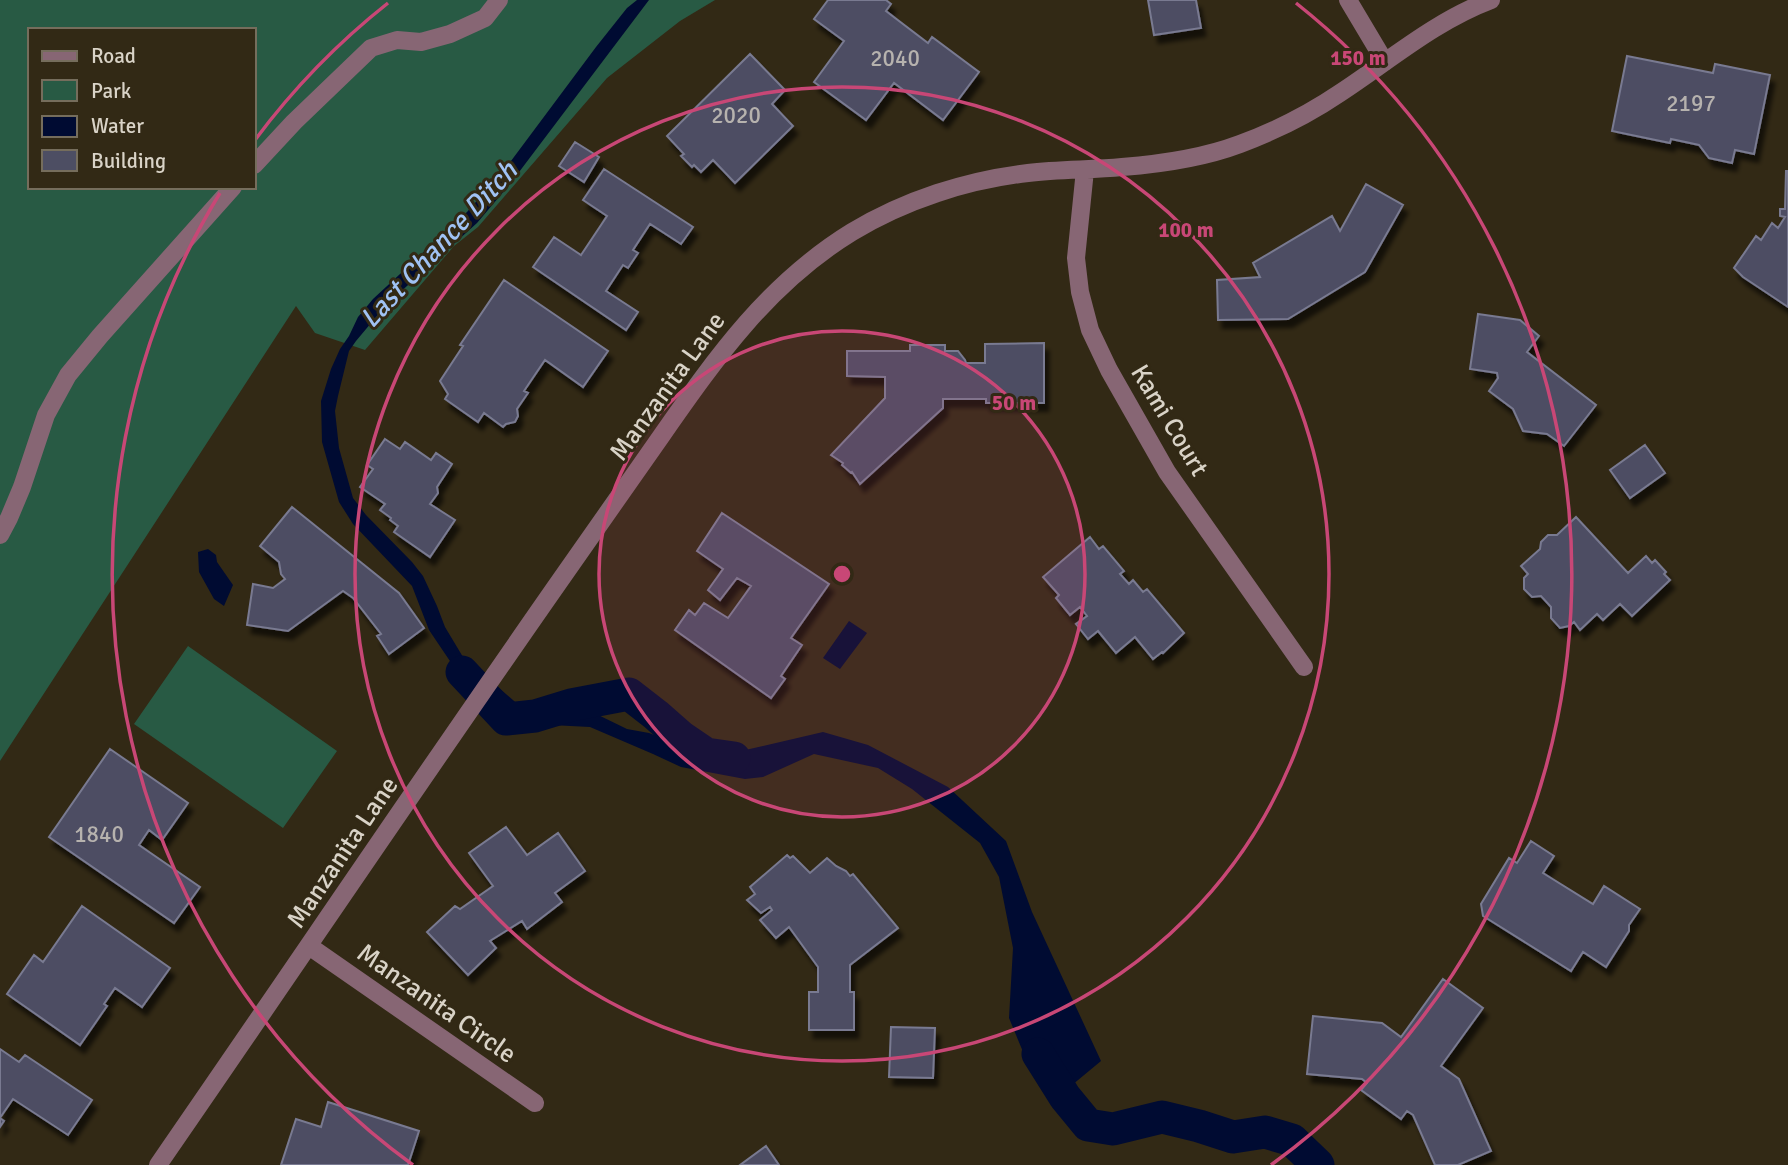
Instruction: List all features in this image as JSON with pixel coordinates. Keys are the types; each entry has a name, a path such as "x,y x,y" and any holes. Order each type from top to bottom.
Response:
{"street":[{"path":"256,163 371,48 397,40 421,41 450,34 485,18 499,0"},
{"path":"1348,0 1385,62"},
{"name":"Manzanita Lane","path":"158,1165 494,675 713,362 760,306 788,279 855,230 923,199 962,186 1032,172 1158,164 1236,146 1314,110 1419,38 1450,19 1491,0"},
{"name":"Kami Court","path":"1085,170 1076,258 1080,292 1090,330 1109,370 1167,472 1304,667"},
{"path":"0,535 23,487 46,415 68,375 231,189"},
{"name":"Manzanita Circle","path":"309,946 535,1103"}],"green space":[{"path":"0,0 715,0 680,21 607,78 478,227 454,246 365,350 315,333 296,306 0,761"},
{"path":"188,646 337,751 283,828 134,724"}],"water":[{"path":"637,0 649,0 510,184 477,223 387,304 349,351 335,411 339,448 353,498 423,576 445,627 463,657 521,707 568,705 590,711 627,729 649,733 675,743 741,751 823,732 868,745 948,787 1006,841 1032,912 1101,1061 1054,1100 1026,1059 1009,1018 1013,948 999,877 980,843 912,789 878,768 814,754 763,777 745,779 681,767 590,727 512,723 456,670 429,630 412,586 353,524 339,502 322,442 321,401 331,369 358,317 373,299 467,212 505,169 596,47 627,8"},
{"path":"208,549 216,555 217,562 233,585 224,606 214,599 199,572 198,552"},
{"path":"849,621 867,633 840,669 823,658"}],"building":[{"path":"828,0 886,0 891,4 886,11 928,43 932,37 979,72 943,120 894,83 866,120 814,82 844,41 814,19"},
{"path":"1148,0 1196,0 1201,28 1154,35"},
{"path":"750,54 785,90 772,104 793,126 735,183 713,160 701,172 694,165 692,167 667,136"},
{"path":"1627,56 1713,73 1715,64 1770,75 1754,154 1735,150 1732,163 1709,158 1699,145 1671,139 1670,143 1612,131"},
{"path":"575,142 599,157 584,182 559,166"},
{"path":"604,169 693,227 681,244 650,224 633,250 638,253 628,268 623,265 606,291 638,312 626,330 533,267 554,237 581,255 607,216 583,200"},
{"path":"1786,171 1788,307 1734,268 1756,236 1761,240 1772,223 1778,228 1785,217 1780,216 1780,209 1785,209"},
{"path":"1366,184 1403,205 1365,272 1288,319 1218,320 1217,280 1260,277 1253,263 1332,216 1340,231"},
{"path":"504,280 608,351 583,387 545,360 524,391 528,393 517,409 515,422 503,427 484,413 478,422 445,399 448,394 440,381 463,346 460,345"},
{"path":"1478,314 1520,320 1539,336 1527,352 1596,405 1564,446 1547,434 1523,431 1513,409 1489,391 1498,378 1497,373 1470,369"},
{"path":"1044,343 1044,403 986,403 986,399 943,399 943,408 860,484 843,463 831,455 885,398 885,377 847,376 847,351 910,351 910,345 945,345 945,351 958,351 966,363 985,363 985,344"},
{"path":"385,439 400,449 405,442 431,460 436,453 452,464 430,504 455,520 430,557 394,532 398,526 380,510 385,504 360,487 373,469 367,465"},
{"path":"1645,445 1665,473 1630,498 1610,470"},
{"path":"292,507 399,593 424,628 389,654 377,636 381,634 353,598 343,591 288,631 247,625 253,584 273,588 285,579 281,574 279,562 260,546"},
{"path":"722,513 829,584 791,638 802,645 781,676 785,679 771,698 675,630 689,610 695,615 704,603 728,618 751,586 737,578 720,600 708,590 723,569 697,551"},
{"path":"1576,517 1628,573 1646,556 1652,563 1655,560 1666,572 1664,574 1670,580 1632,616 1620,604 1603,620 1597,614 1580,630 1574,622 1560,628 1551,618 1551,607 1541,596 1532,597 1524,589 1524,578 1528,574 1521,566 1540,549 1541,542 1548,535 1557,535"},
{"path":"1090,537 1099,549 1103,546 1124,571 1120,574 1129,584 1133,580 1143,592 1147,589 1184,633 1153,659 1135,637 1116,653 1098,631 1088,639 1076,624 1087,616 1080,607 1070,615 1056,598 1059,595 1043,577"},
{"path":"110,749 188,803 162,840 149,830 139,845 200,887 174,923 49,837"},
{"path":"506,827 527,855 558,833 585,871 555,893 562,902 527,929 522,921 490,941 496,948 468,975 427,932 455,906 460,909 493,886 469,853"},
{"path":"1531,841 1554,856 1543,873 1593,904 1604,886 1640,909 1606,967 1583,952 1571,971 1483,916 1481,904 1509,858 1517,863"},
{"path":"787,855 790,858 793,856 810,873 827,858 850,876 853,874 898,928 850,965 850,992 854,992 854,1030 809,1030 809,992 818,992 818,967 789,927 776,938 760,920 772,910 770,907 761,913 747,900 755,894 750,887"},
{"path":"82,906 170,968 142,1007 115,988 104,1004 107,1006 80,1045 7,994 34,955 43,962"},
{"path":"1443,979 1483,1008 1441,1066 1459,1079 1491,1151 1458,1165 1435,1165 1413,1115 1407,1111 1401,1119 1361,1090 1367,1083 1362,1079 1307,1074 1313,1016 1382,1023 1401,1037"},
{"path":"891,1027 935,1028 933,1078 889,1077"},
{"path":"0,1049 19,1062 25,1055 92,1100 68,1135 13,1099 0,1118"},
{"path":"328,1102 419,1131 408,1165 281,1165 296,1119 321,1127"},
{"path":"766,1146 779,1165 740,1165"}],"waterway":[{"name":"Last Chance Ditch","path":"462,672 506,719 535,716 571,705 629,694 706,754 734,758"},
{"name":"Last Chance Ditch","path":"1038,1054 1065,1097 1088,1125 1113,1129 1162,1117 1233,1137 1265,1132 1292,1140 1318,1165"}]}
